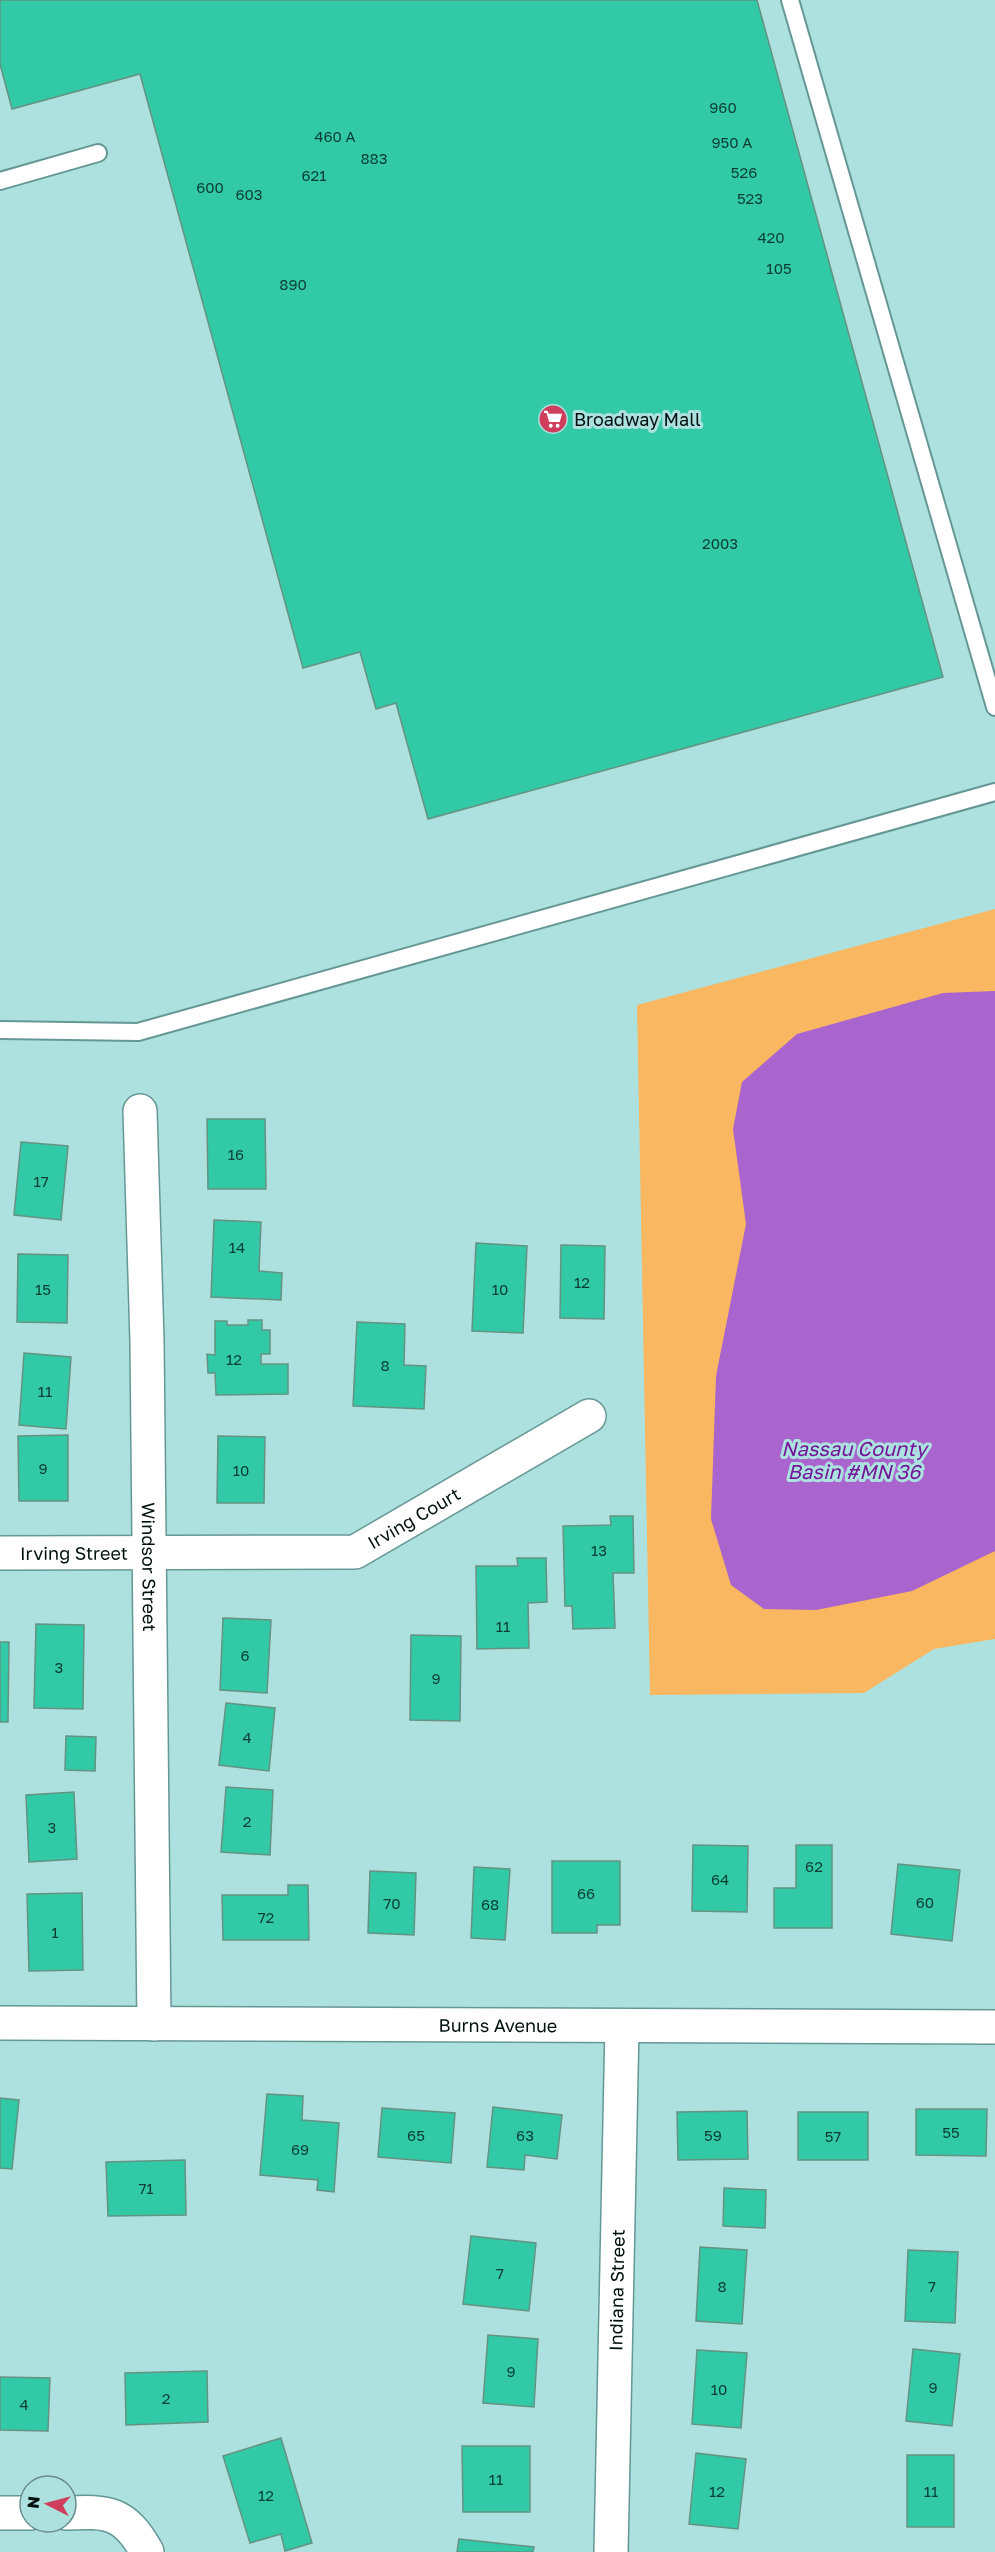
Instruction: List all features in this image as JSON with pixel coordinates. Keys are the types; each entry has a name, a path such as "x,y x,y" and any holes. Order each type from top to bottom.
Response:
{"street":[{"name":"Windsor Street","path":"140,1111 147,1341 154,2024"},
{"name":"Irving Court","path":"148,1553 354,1552 589,1416"},
{"name":"Irving Street","path":"0,1553 148,1553"},
{"name":"Burns Avenue","path":"0,2023 995,2027"},
{"name":"Indiana Street","path":"611,2552 622,2026"},
{"path":"78,2512 102,2511 123,2522 139,2537 147,2552"},
{"path":"0,2513 18,2513"}],"lane":[{"path":"790,0 995,707"},
{"path":"0,181 98,153"},
{"path":"0,1030 138,1032 995,792"}],"shaded area":[{"name":"Nassau County Basin #MN 36","path":"995,909 995,1639 934,1649 864,1693 650,1695 637,1005"}],"water":[{"name":"Nassau County Basin #MN 36","path":"995,991 995,1551 912,1591 816,1610 764,1609 731,1585 711,1519 716,1376 746,1224 733,1129 742,1082 797,1034 943,993"}],"building":[{"name":"Broadway Mall","path":"0,0 757,0 943,677 428,819 396,703 376,709 360,652 303,668 140,74 12,109 0,64"},
{"path":"207,1119 265,1119 266,1189 208,1189"},
{"path":"21,1142 68,1146 61,1220 14,1215"},
{"path":"214,1220 261,1222 259,1271 282,1273 281,1300 211,1297"},
{"path":"476,1243 527,1246 523,1333 472,1331"},
{"path":"561,1245 605,1246 604,1319 560,1318"},
{"path":"18,1254 68,1255 67,1323 17,1322"},
{"path":"248,1320 262,1320 262,1330 270,1330 270,1354 261,1354 261,1364 288,1364 288,1394 216,1395 215,1373 208,1373 207,1354 215,1355 215,1321 227,1321 227,1325 248,1325"},
{"path":"357,1322 405,1324 404,1365 426,1366 424,1409 353,1406"},
{"path":"24,1353 71,1357 66,1429 19,1425"},
{"path":"68,1435 68,1501 19,1501 18,1436"},
{"path":"218,1436 265,1437 264,1503 217,1503"},
{"path":"610,1516 633,1516 634,1573 613,1573 615,1628 573,1629 572,1606 565,1606 563,1526 611,1525"},
{"path":"517,1558 546,1558 547,1602 528,1603 529,1648 477,1649 476,1566 518,1566"},
{"path":"223,1618 271,1620 267,1693 220,1690"},
{"path":"36,1624 84,1625 83,1709 34,1708"},
{"path":"411,1635 461,1636 460,1721 410,1720"},
{"path":"0,1642 9,1642 8,1722 0,1722"},
{"path":"226,1703 275,1708 269,1771 219,1765"},
{"path":"66,1736 96,1737 95,1771 65,1770"},
{"path":"226,1787 273,1790 270,1855 221,1852"},
{"path":"74,1792 77,1859 29,1862 26,1795"},
{"path":"693,1845 748,1846 747,1912 692,1911"},
{"path":"796,1845 832,1845 832,1928 774,1928 774,1888 796,1888"},
{"path":"552,1861 620,1861 620,1925 597,1925 597,1933 552,1933"},
{"path":"898,1864 960,1870 952,1941 891,1934"},
{"path":"474,1867 510,1869 505,1940 471,1938"},
{"path":"370,1871 416,1873 414,1935 368,1933"},
{"path":"288,1885 308,1885 309,1940 223,1940 222,1895 288,1895"},
{"path":"82,1893 83,1970 29,1971 27,1894"},
{"path":"267,2094 303,2096 302,2120 339,2123 334,2192 317,2190 318,2180 260,2175"},
{"path":"0,2098 19,2100 12,2169 0,2168"},
{"path":"493,2107 562,2115 557,2159 525,2155 524,2170 487,2167"},
{"path":"382,2108 455,2113 451,2163 378,2157"},
{"path":"916,2109 987,2109 986,2156 916,2155"},
{"path":"747,2111 748,2159 678,2160 677,2112"},
{"path":"798,2112 868,2112 868,2160 798,2160"},
{"path":"185,2160 186,2215 108,2216 106,2162"},
{"path":"724,2188 766,2190 765,2228 723,2226"},
{"path":"471,2236 536,2243 529,2311 463,2304"},
{"path":"700,2247 747,2250 742,2324 696,2321"},
{"path":"908,2250 958,2252 955,2323 905,2321"},
{"path":"488,2335 538,2339 534,2407 483,2403"},
{"path":"913,2349 960,2354 952,2426 906,2421"},
{"path":"697,2350 747,2353 741,2428 692,2424"},
{"path":"207,2371 208,2422 126,2425 125,2373"},
{"path":"0,2377 50,2378 48,2431 0,2430"},
{"path":"281,2438 312,2543 285,2551 281,2534 250,2543 223,2456"},
{"path":"462,2446 530,2446 530,2512 463,2512"},
{"path":"696,2453 746,2459 738,2529 689,2524"},
{"path":"907,2455 954,2455 954,2527 907,2527"},
{"path":"459,2539 534,2547 533,2552 457,2552"}],"place":[{"name":"Broadway Mall","path":"553,419"}]}
